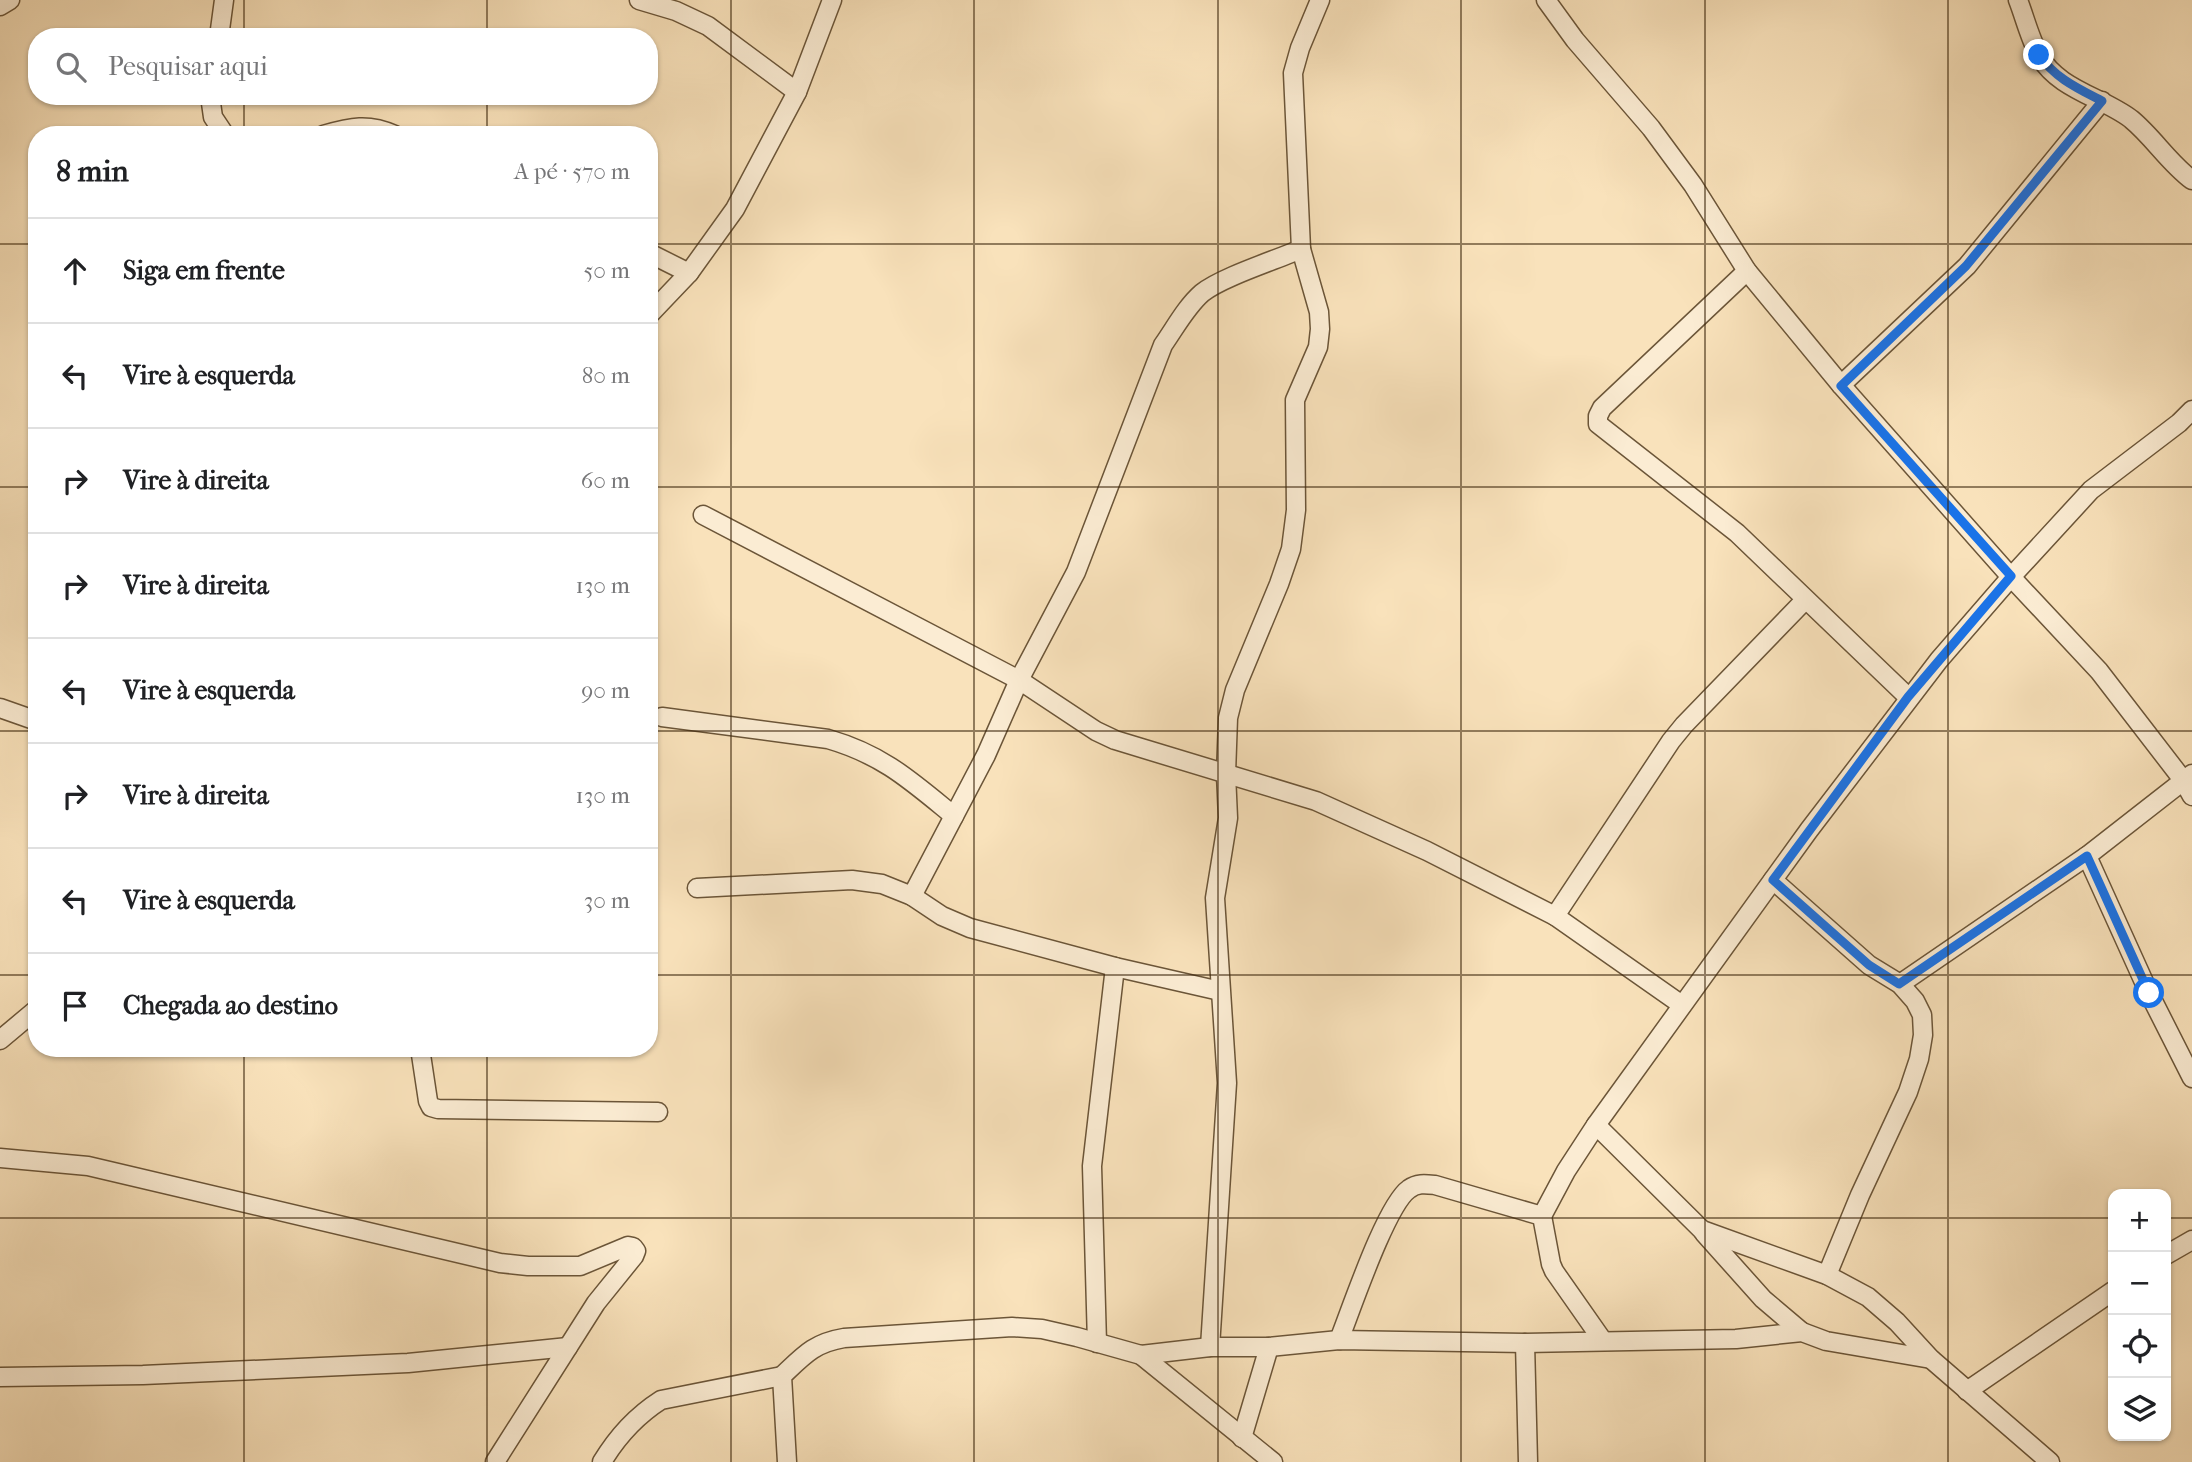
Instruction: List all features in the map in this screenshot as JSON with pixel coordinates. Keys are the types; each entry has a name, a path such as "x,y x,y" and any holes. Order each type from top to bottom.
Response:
{"street":[{"path":"0,6 10,0"},
{"path":"220,28 225,0"},
{"path":"639,0 708,26 797,92"},
{"path":"658,306 689,273 735,209 797,92 832,0"},
{"path":"1210,1347 1227,1083 1215,898 1228,818 1228,718 1235,690 1291,549 1296,510 1295,400 1318,347 1320,329 1317,304 1301,249 1293,73 1300,48 1320,0"},
{"path":"1545,0 1575,40 1651,128 1693,185 1747,271 1841,386 2099,671 2188,777 2192,796"},
{"path":"2018,0 2039,55 2049,69 2069,84 2130,118 2192,180"},
{"path":"1841,386 1966,266 2102,101"},
{"path":"211,105 213,117 219,126"},
{"path":"912,896 986,755 1018,680 1082,558 1163,345 1182,316 1202,293 1217,284 1301,249"},
{"path":"658,258 689,273"},
{"path":"1747,271 1602,408 1598,424 1737,533 1908,697"},
{"path":"1603,1341 1554,1271 1542,1216 1595,1125 1908,697 2011,576 2091,490 2179,423 2192,410"},
{"path":"703,515 1018,680 1096,731 1115,740 1316,801 1427,851 1555,916 1682,1005"},
{"path":"1555,916 1671,741 1805,600"},
{"path":"0,708 28,718"},
{"path":"662,717 828,739 849,745 874,755 903,774 954,816"},
{"path":"1899,984 2087,856 2188,777"},
{"path":"2087,856 2149,993 2192,1078"},
{"path":"697,888 852,880 882,884 912,896 942,916 970,928 1115,967 1220,991"},
{"path":"1773,880 1869,965 1899,984 1915,1001 1922,1015 1923,1035 1919,1059 1908,1092 1860,1195 1827,1275"},
{"path":"1097,1343 1092,1166 1115,967"},
{"path":"0,1040 28,1017"},
{"path":"421,1057 428,1101 431,1107 438,1109 658,1112"},
{"path":"1595,1125 1702,1230 1763,1298 1802,1332 1826,1340 1931,1359"},
{"path":"0,1158 88,1166 500,1264 572,1267 628,1246 634,1247 634,1256 596,1303 495,1462"},
{"path":"1339,1340 1385,1225 1397,1201 1408,1189 1420,1184 1435,1185 1542,1216"},
{"path":"1702,1230 1827,1275 1874,1302 1897,1322 1931,1359 2050,1462"},
{"path":"2171,1252 2192,1240"},
{"path":"1967,1391 2108,1293"},
{"path":"602,1462 628,1426 643,1411 661,1401 782,1376 806,1353 824,1341 844,1338 1012,1327 1041,1329 1141,1355 1210,1347 1269,1347 1339,1340 1525,1343 1736,1339 1802,1332"},
{"path":"1525,1343 1528,1462"},
{"path":"0,1377 143,1375 408,1363 568,1347"},
{"path":"1242,1438 1269,1347"},
{"path":"1141,1355 1273,1462"},
{"path":"782,1376 787,1462"}],"route":[{"path":"2039,55 2049,69 2069,84 2102,101 1966,266 1841,386 2011,576 1908,697 1773,880 1869,965 1899,984 2087,856 2149,993"}]}
